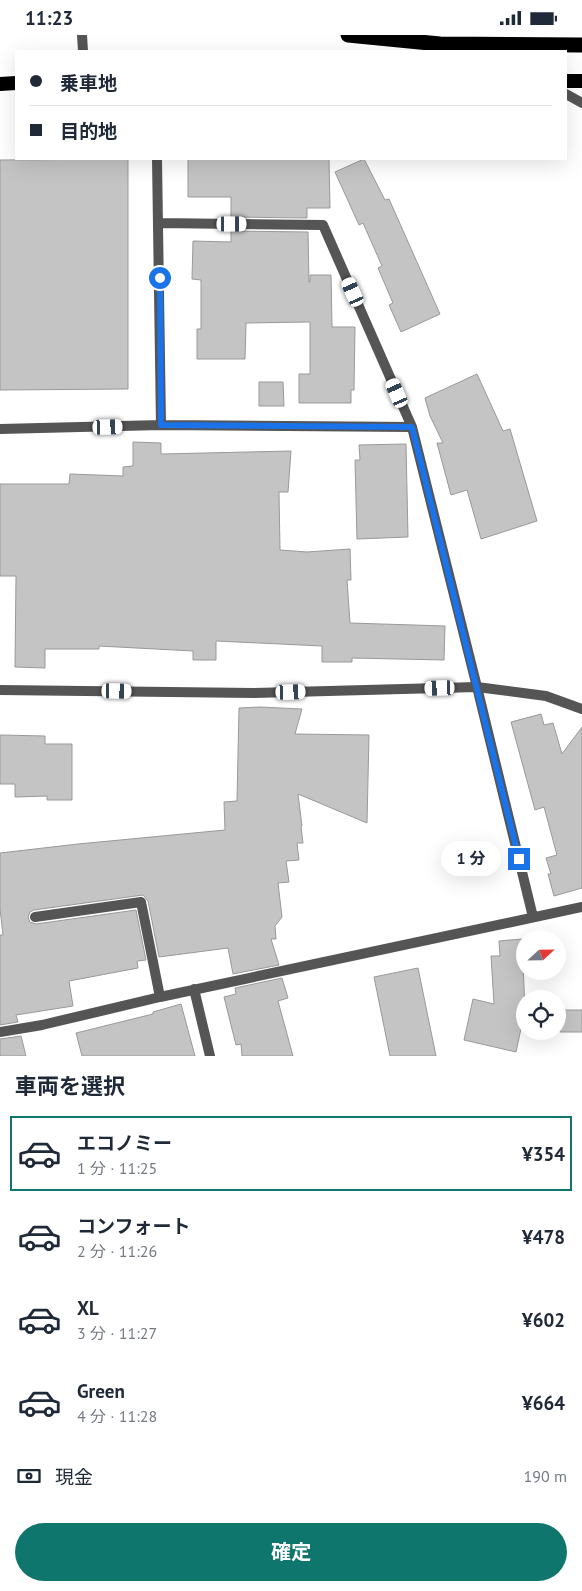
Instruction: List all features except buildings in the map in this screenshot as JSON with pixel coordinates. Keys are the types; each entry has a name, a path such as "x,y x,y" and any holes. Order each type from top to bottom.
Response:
{"highway":[{"path":"348,35 440,44 582,45"},
{"path":"567,81 582,81"},
{"path":"0,84 15,83"}],"street":[{"path":"82,35 83,49"},
{"path":"567,95 582,103"},
{"path":"157,160 161,425"},
{"path":"159,223 323,225 412,427 533,917"},
{"path":"0,429 161,425 412,427"},
{"path":"0,690 254,693 477,687 546,696 582,709"},
{"path":"35,917 141,902 160,997"},
{"path":"0,1032 42,1025 194,989 582,907"},
{"path":"194,989 210,1056"}],"route":[{"path":"160,278 161,425 412,427 519,859"}]}
